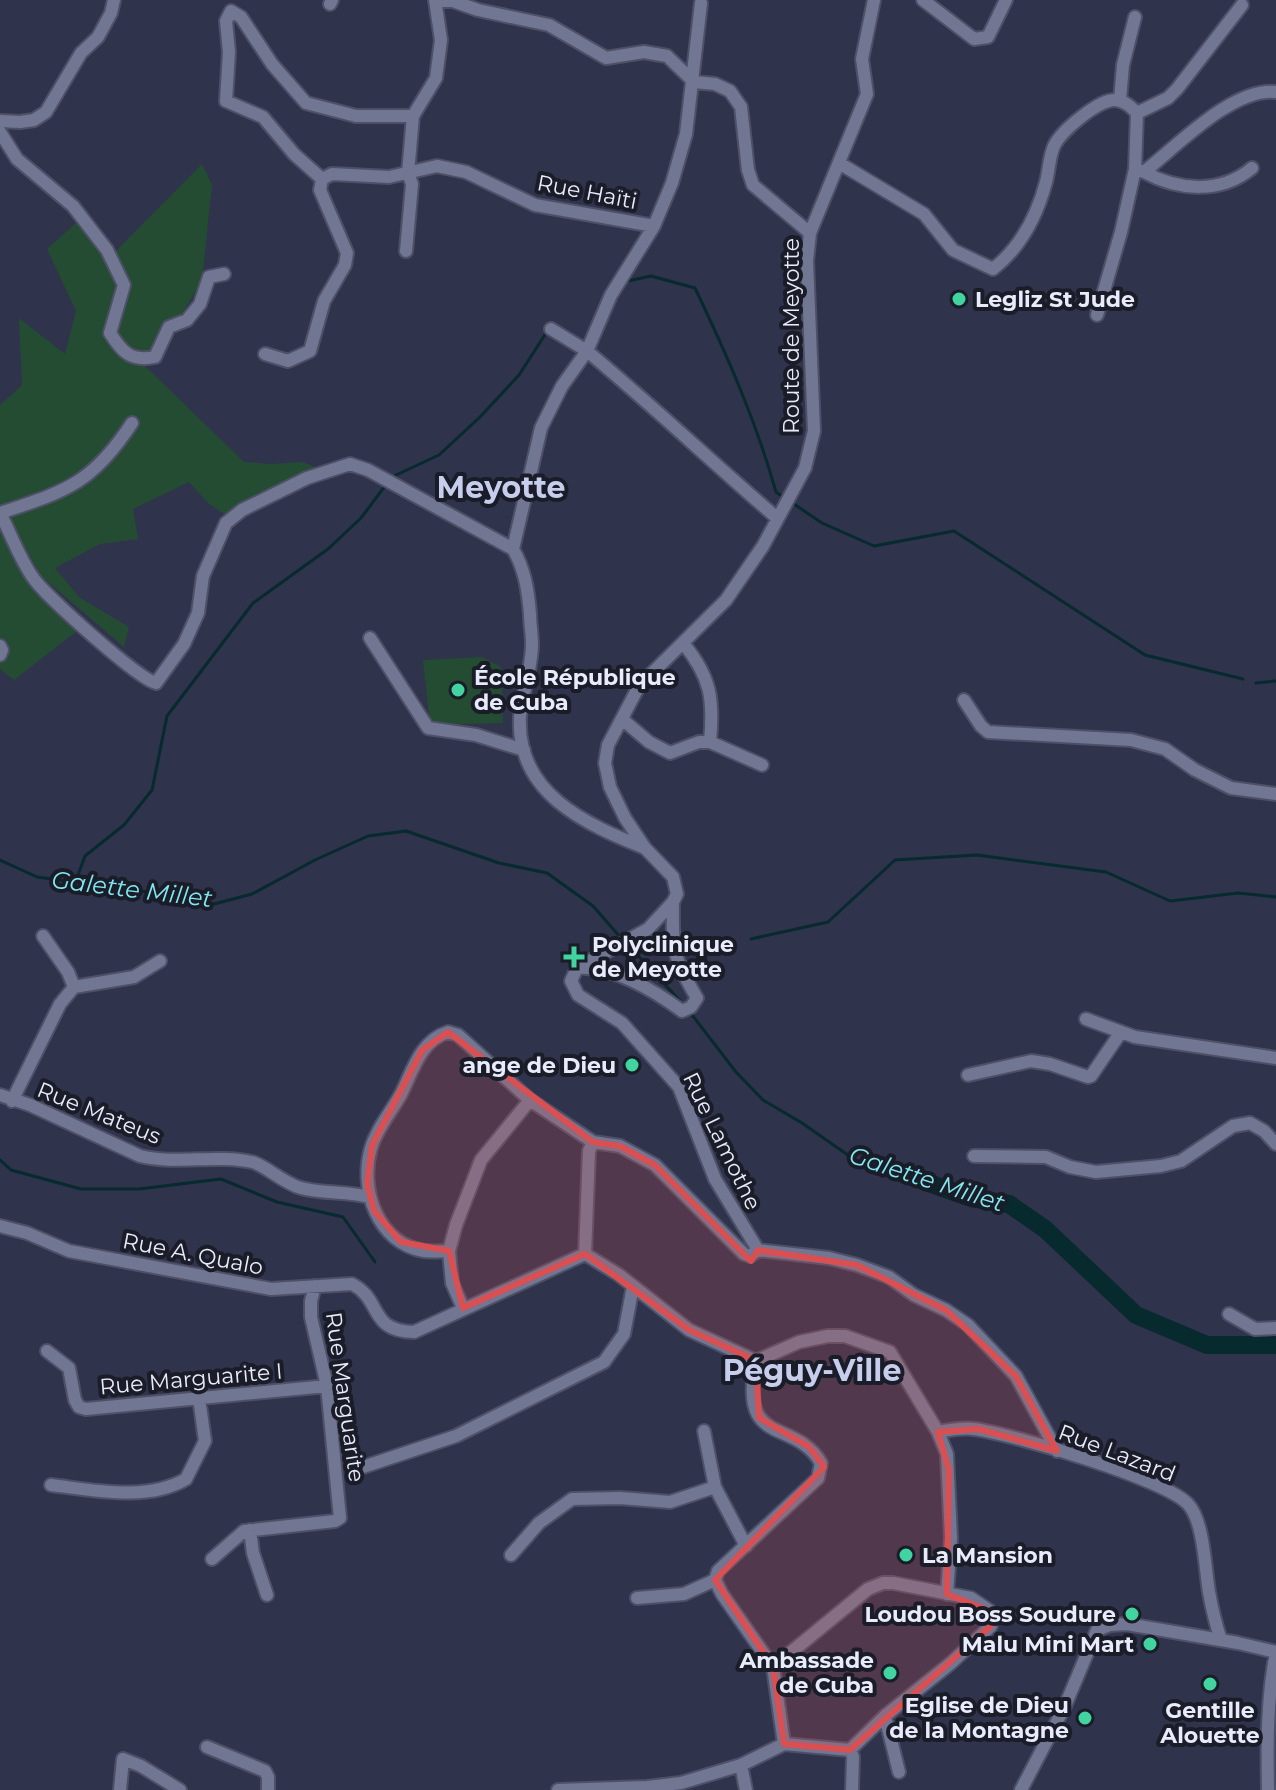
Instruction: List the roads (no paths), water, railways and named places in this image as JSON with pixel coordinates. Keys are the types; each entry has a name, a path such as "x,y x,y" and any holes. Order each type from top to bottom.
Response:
{"street":[{"path":"0,121 34,120 46,112 81,53 98,37 111,13 114,0"},
{"path":"406,251 412,184 408,173 413,116 436,78 441,40 435,0 453,1 478,10 549,25 606,58 644,52 667,56 694,82 715,84 730,91 741,107 748,170 753,185 810,233"},
{"name":"Route de Meyotte","path":"645,848 625,818 610,787 605,763 608,745 639,686 726,600 763,546 805,468 814,431 807,276 810,233 867,94 862,59 874,0"},
{"path":"923,0 974,39 988,37 1006,0"},
{"path":"513,549 541,428 562,386 587,351 611,295 654,226 672,183 683,149 694,82 701,3"},
{"path":"1137,113 1168,98 1177,89 1242,5"},
{"path":"265,354 288,361 310,351 324,301 345,265 347,253 320,190 322,179 294,154 263,117 226,101 229,52 226,21 231,11 241,17 272,64 306,103 356,116 413,116"},
{"path":"1120,100 1123,65 1135,17"},
{"path":"1139,170 1222,108 1245,96 1267,90 1276,92"},
{"path":"839,163 924,214 953,250 993,269 1016,246 1039,205 1054,145 1069,127 1105,101 1120,100 1137,113"},
{"path":"1097,315 1139,170 1137,113"},
{"path":"0,132 17,159 73,206 107,250 124,285 110,333 122,351 142,360 155,357 169,327 187,320 200,304 209,277 224,274"},
{"name":"Rue Haïti","path":"322,179 332,174 389,177 437,166 466,172 535,205 654,226"},
{"path":"1139,170 1161,181 1202,188 1238,180 1252,168"},
{"path":"551,329 587,351 651,404 699,451 777,518"},
{"path":"132,423 117,447 72,487 0,513 35,580 124,664 147,681 156,683 184,644 198,613 203,576 226,523 242,510 307,478 350,464 368,470 513,549 524,567 532,646 520,719 531,773 549,796 577,817 645,848 673,877 677,894 648,929 577,968"},
{"path":"370,638 428,728 476,735 524,750"},
{"path":"683,643 697,660 712,700 710,742"},
{"path":"0,646 0,655"},
{"path":"964,700 988,732 1131,740 1165,749 1195,770 1231,788 1276,794"},
{"path":"622,719 649,742 670,753 699,742 710,742 762,765"},
{"path":"577,968 589,967 648,986 682,1011 688,1009 697,998 678,966 673,945 673,902"},
{"path":"43,936 68,972 74,987"},
{"path":"6,1098 60,1004 74,987 134,977 160,961"},
{"name":"Rue Lamothe","path":"577,968 571,981 575,992 622,1023 679,1087 715,1179 758,1250"},
{"path":"1086,1019 1163,1043 1276,1058"},
{"name":"Rue Lamothe","path":"369,1197 366,1166 378,1131 393,1110 422,1050 441,1034 448,1032 458,1035 530,1100 593,1142 620,1146 655,1165 744,1254 750,1256 758,1250 829,1258 857,1265 889,1277 914,1295 946,1310 968,1325 1016,1376 1057,1451"},
{"path":"968,1075 1031,1061 1091,1076 1121,1032"},
{"name":"Rue Mateus","path":"6,1098 30,1105 140,1156 157,1160 203,1158 256,1162 275,1177 302,1188 369,1197"},
{"path":"463,1308 452,1283 449,1251 468,1188 481,1160 530,1100"},
{"path":"974,1156 1046,1157 1070,1167 1096,1172 1161,1166 1181,1161 1233,1126 1250,1123 1264,1131 1276,1144"},
{"path":"593,1142 589,1151 585,1254 633,1286 689,1330 756,1361 799,1342 828,1336 845,1336 890,1352 938,1432 947,1454 951,1538 947,1594"},
{"path":"369,1197 382,1223 401,1242 425,1251 449,1251"},
{"name":"Rue A. Qualo","path":"0,1226 27,1233 69,1251 271,1289 352,1284 360,1288 383,1322 400,1331 414,1332 585,1254"},
{"name":"Rue Marguarite","path":"250,1530 340,1518 327,1386 311,1317 315,1286"},
{"path":"360,1468 456,1436 604,1362 624,1334 633,1286"},
{"path":"1229,1314 1255,1329 1276,1328"},
{"name":"Rue Marguarite I","path":"47,1351 69,1368 75,1400 79,1407 86,1409 327,1386"},
{"path":"756,1361 754,1408 759,1418 775,1431 809,1447 821,1463 822,1471 718,1571 715,1580 773,1667 784,1744"},
{"path":"51,1485 118,1492 160,1488 186,1479 205,1441 199,1398"},
{"name":"Rue Lazard","path":"938,1432 978,1429 1057,1451 1115,1469 1160,1487 1188,1503 1198,1520 1210,1596 1221,1640"},
{"path":"704,1431 715,1487 746,1546"},
{"path":"511,1555 539,1523 572,1499 620,1498 670,1502 715,1487"},
{"path":"212,1559 239,1534 250,1530 253,1553 267,1595"},
{"path":"637,1598 684,1594 715,1580"},
{"path":"558,1790 681,1783 741,1765 784,1744 850,1750 885,1716 991,1626 990,1611 971,1598 893,1583 876,1586 868,1589 773,1667"},
{"path":"1021,1790 1065,1706 1097,1630 1127,1624 1276,1652 1271,1675 1267,1737 1268,1790"},
{"path":"885,1716 899,1772"},
{"path":"207,1747 265,1771 268,1790"},
{"path":"850,1750 853,1757 852,1790"},
{"path":"120,1790 123,1759 141,1766 180,1790"},
{"path":"741,1765 746,1790"}],"waterway":[{"path":"623,282 651,276 695,288 740,388 776,492 785,498"},
{"path":"394,476 439,455 480,417 519,375 548,330"},
{"path":"75,883 85,856 124,825 152,790 167,716 253,603 328,549 361,518 385,486"},
{"path":"791,502 822,523 874,546 954,531 1145,655 1243,679"},
{"path":"1256,683 1276,681"},
{"name":"Galette Millet","path":"0,860 37,877 185,897 214,904 252,894 368,836 406,831 499,863 547,873 593,906 621,938"},
{"path":"751,939 828,922 895,860 977,855 1106,872 1170,901 1238,893 1276,897"},
{"name":"Galette Millet","path":"627,944 684,1005"},
{"name":"Galette Millet","path":"689,1011 736,1072 763,1100 855,1160 892,1170"},
{"path":"0,1160 11,1170 81,1189 139,1189 221,1179 277,1202 343,1217 375,1262"},
{"name":"Galette Millet","path":"892,1170 971,1198 1009,1204 1045,1229 1136,1315 1207,1345 1276,1345"}],"place":[{"name":"Legliz St Jude","path":"959,299"},
{"name":"École République de Cuba","path":"458,690"},
{"name":"Polyclinique de Meyotte","path":"574,957"},
{"name":"ange de Dieu","path":"632,1065"},
{"name":"La Mansion","path":"906,1555"},
{"name":"Loudou Boss Soudure","path":"1132,1614"},
{"name":"Malu Mini Mart","path":"1150,1644"},
{"name":"Ambassade de Cuba","path":"890,1673"},
{"name":"Gentille Alouette","path":"1210,1684"},
{"name":"Eglise de Dieu de la Montagne","path":"1085,1718"}],"district":[{"name":"Meyotte","path":"501,487"},
{"name":"Péguy-Ville","path":"812,1370"}]}
